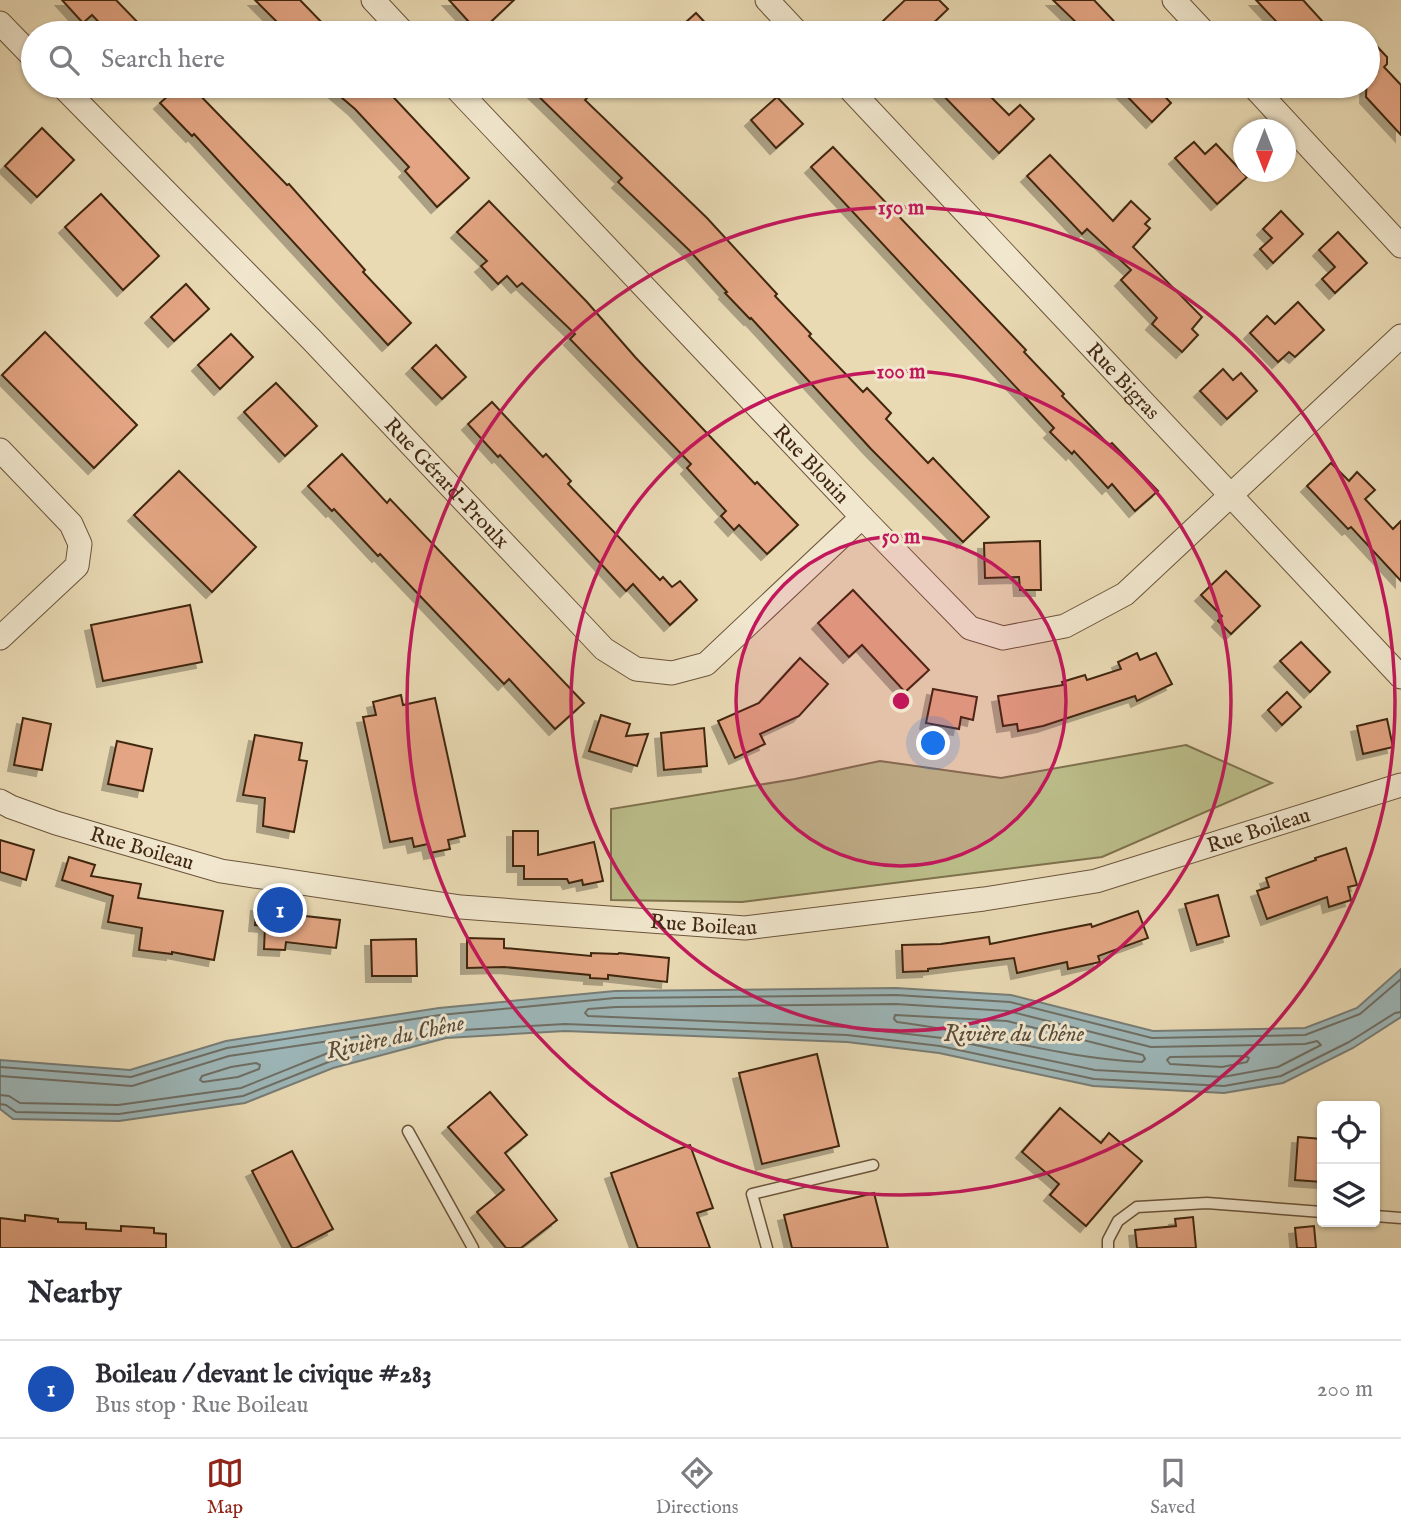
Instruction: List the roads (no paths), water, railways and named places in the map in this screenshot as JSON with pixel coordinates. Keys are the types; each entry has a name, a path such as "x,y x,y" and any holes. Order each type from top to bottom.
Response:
{"street":[{"path":"373,0 393,21"},
{"path":"767,0 787,21"},
{"path":"1174,0 1194,21"},
{"path":"0,23 21,45"},
{"name":"Rue Gérard-Proulx","path":"74,98 311,339 604,649 636,669 673,673 706,664 862,517"},
{"name":"Rue Blouin","path":"465,98 970,628 1003,638 1065,626 1125,594 1401,336"},
{"name":"Rue Bigras","path":"858,98 1401,677"},
{"path":"1264,98 1401,246"},
{"path":"0,450 71,524 80,544 77,566 0,638"},
{"name":"Rue Boileau","path":"0,801 56,823 221,871 461,907 745,928 984,899 1097,881 1401,785"}],"lane":[{"path":"408,1131 473,1248"},
{"path":"768,1248 752,1194 873,1165"},
{"path":"1108,1248 1108,1240 1118,1221 1137,1207 1207,1203 1317,1212"},
{"path":"1380,1216 1401,1218"}],"water":[{"name":"Rivière du Chêne","path":"1401,969 1401,1017 1353,1048 1283,1083 1224,1093 1093,1086 939,1053 847,1042 565,1031 446,1038 333,1068 245,1103 119,1121 13,1119 0,1109 0,1060 130,1070 226,1041 439,1008 615,991 896,988 1011,995 1153,1031 1305,1028 1357,1008"}],"place":[{"name":"Boileau / devant le civique #283","path":"280,910"}]}
